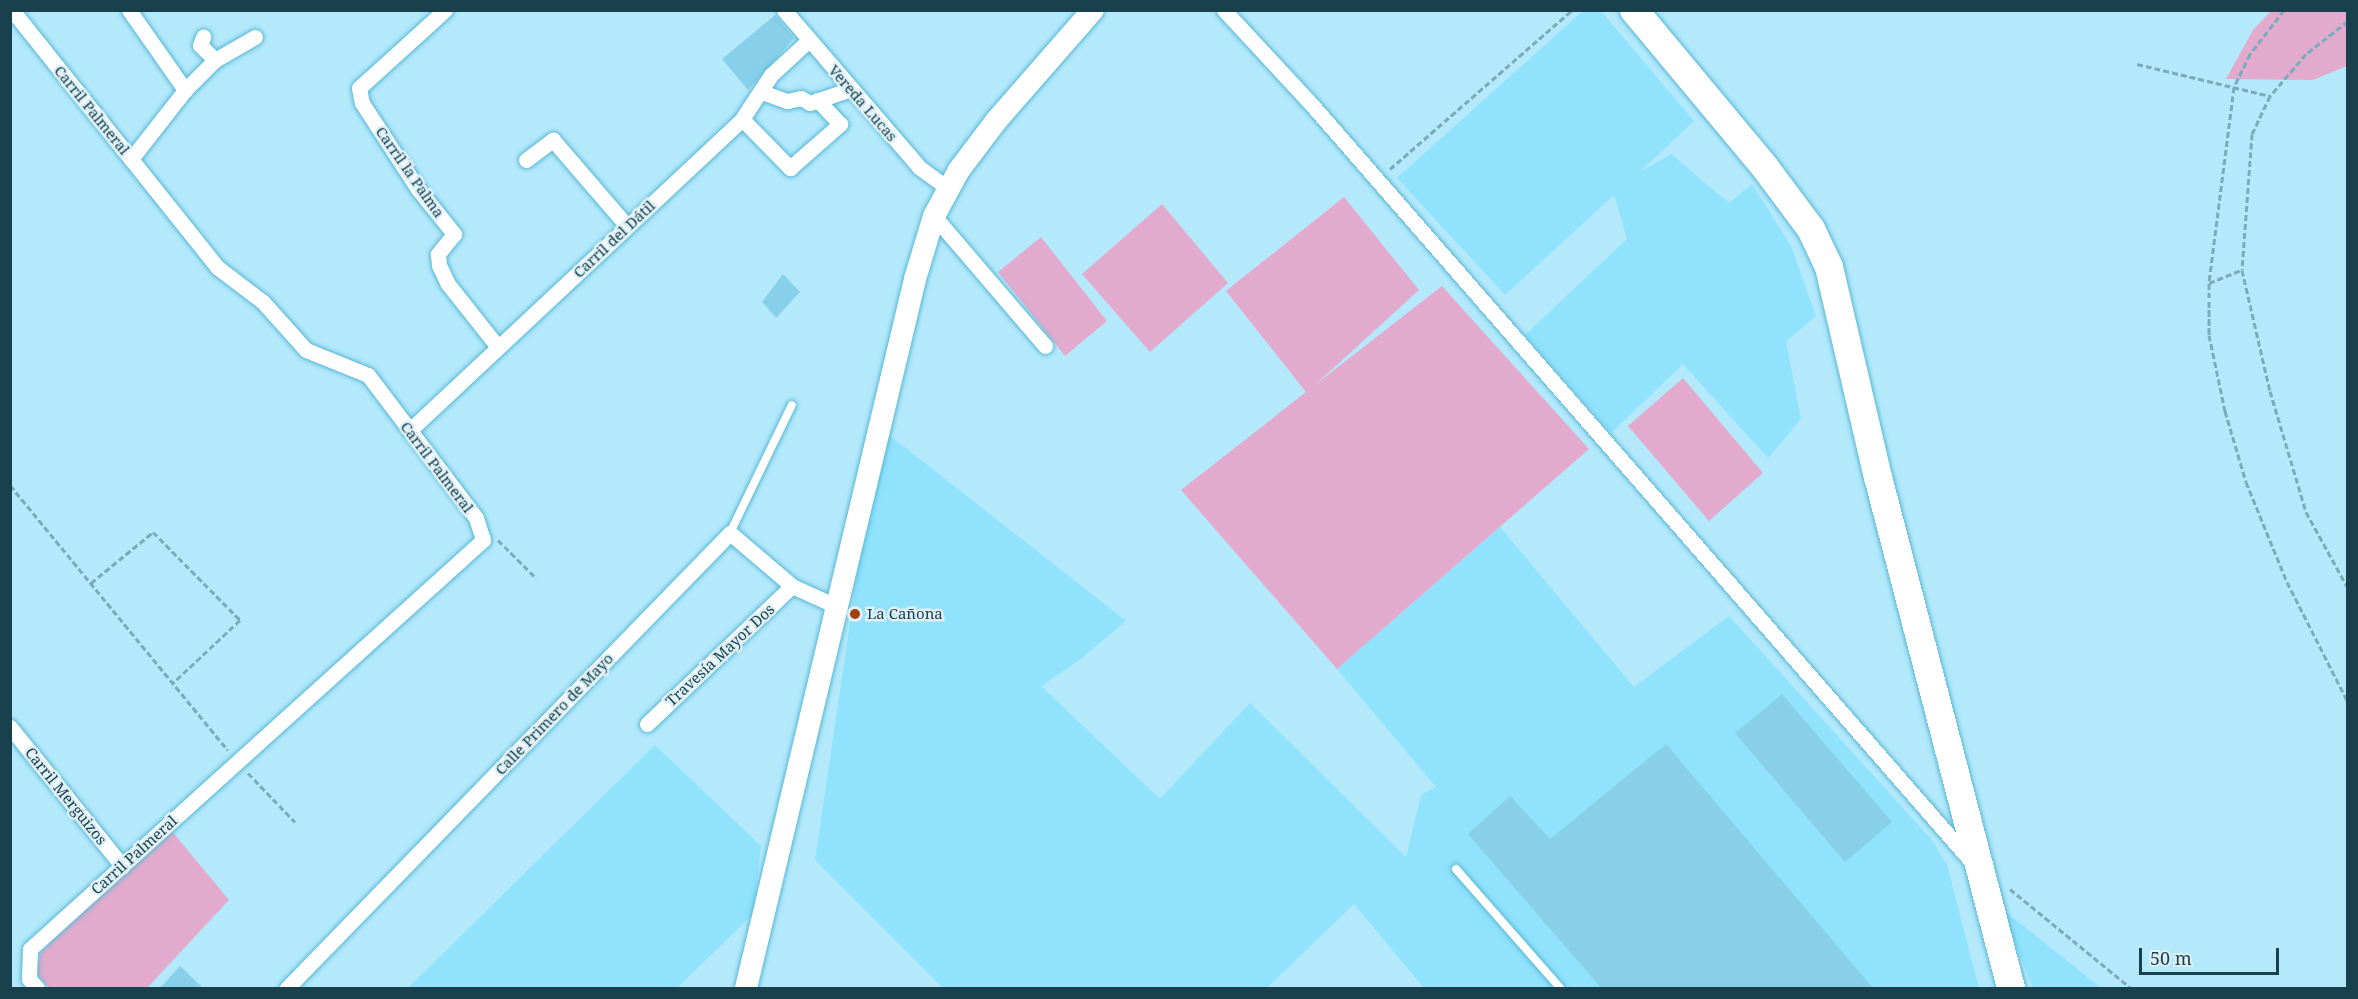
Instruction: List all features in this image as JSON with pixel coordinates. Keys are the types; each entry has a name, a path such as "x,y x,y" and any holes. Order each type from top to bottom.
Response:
{"highway":[{"path":"1634,10 1764,166 1811,229 1829,267 1978,869 2011,988"}],"main road":[{"path":"746,988 915,279 934,216 948,189 996,121 1093,10"}],"street":[{"name":"Carril Palmeral","path":"12,10 217,267 263,302 306,350 368,375 476,518 483,540 30,950 29,979 37,988"},
{"path":"129,10 185,90"},
{"name":"Carril la Palma","path":"445,10 359,88 362,103 418,189 454,234 438,254 439,265 448,284 498,347"},
{"name":"Vereda Lucas","path":"784,10 920,168 948,189"},
{"path":"1224,10 1377,181 1978,869"},
{"path":"203,37 200,45 215,60"},
{"path":"131,159 185,90 215,60 255,37"},
{"name":"Carril del Dátil","path":"410,430 742,119 762,92 771,75 809,40"},
{"path":"762,92 787,101 818,100 851,89"},
{"path":"742,119 790,168 840,124 818,100"},
{"path":"526,160 553,140 627,226"},
{"path":"934,216 1045,346"},
{"path":"730,533 792,586 836,606"},
{"name":"Calle Primero de Mayo","path":"287,988 730,533"},
{"name":"Travesía Mayor Dos","path":"647,724 792,586"},
{"name":"Carril Merguizos","path":"10,727 122,866"}],"lane":[{"path":"730,533 792,405"},
{"path":"1456,869 1560,988"}],"path":[{"path":"1377,181 1572,10"},
{"path":"2283,10 2250,54 2234,87 2209,283 2209,335 2225,411 2246,482 2287,582 2348,702"},
{"path":"2348,21 2306,54 2270,96 2252,134 2242,270 2270,391 2306,512 2348,588"},
{"path":"2137,64 2270,96"},
{"path":"2209,283 2242,270"},
{"path":"10,484 237,762 295,822"},
{"path":"476,518 536,578"},
{"path":"91,583 153,532 240,620 173,683"},
{"path":"2008,888 2131,988"}],"shaded area":[{"path":"1584,10 1601,11 1694,121 1640,172 1671,154 1729,203 1752,184 1791,246 1816,316 1786,341 1801,419 1768,458 1683,364 1611,433 1525,335 1627,239 1614,195 1505,295 1397,178"},
{"path":"2271,11 2347,11 2347,66 2313,80 2226,79 2253,30"},
{"path":"1344,197 1419,290 1316,384 1442,286 1589,449 1337,669 1181,490 1306,392 1226,291"},
{"path":"1162,204 1228,283 1150,352 1082,274"},
{"path":"1041,237 1107,321 1065,356 998,272"},
{"path":"1683,378 1763,473 1709,521 1628,426"},
{"path":"879,427 1126,621 1078,661 1041,686 1160,799 1250,703 1406,857 1421,795 1436,787 1337,669 1500,527 1634,687 1729,616 1933,841 1947,865 1979,988 1424,988 1354,904 1267,988 943,988 815,860"},
{"path":"655,745 761,846 753,914 677,988 408,988"},
{"path":"171,830 229,900 147,988 49,988 36,973 41,952"},
{"path":"2001,908 2101,988 2033,988"}],"building":[{"path":"775,15 794,38 748,90 722,59"},
{"path":"783,274 800,292 776,318 762,302"},
{"path":"1782,694 1892,822 1845,862 1735,733"},
{"path":"1666,744 1873,988 1601,988 1468,834 1510,796 1550,839"},
{"path":"180,966 203,988 160,988"}],"place":[{"name":"La Cañona","path":"855,614"}]}
